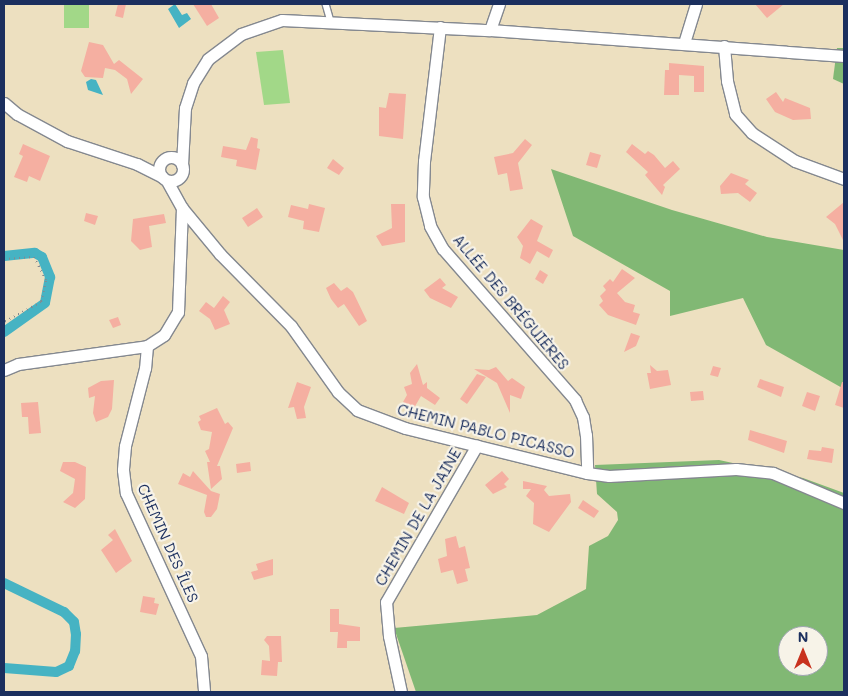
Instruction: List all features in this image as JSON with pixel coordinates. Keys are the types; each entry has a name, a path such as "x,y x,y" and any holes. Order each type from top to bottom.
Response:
{"street":[{"path":"490,30 499,4"},
{"path":"684,43 696,4"},
{"path":"4,370 18,364 148,346 168,331 178,312 185,108 193,82 208,59 240,34 282,20 331,21 684,43 844,56"},
{"name":"ALLÉE DES BRÉGUIÈRES","path":"440,27 424,161 423,197 430,226 443,248 575,400 583,417 586,435 587,473"},
{"path":"724,46 727,81 735,114 752,133 795,161 844,179"},
{"path":"4,103 17,114 67,141 137,164 164,179 175,181 182,170"},
{"path":"164,179 159,171 183,131"},
{"path":"137,164 178,159 182,170"},
{"name":"CHEMIN PABLO PICASSO","path":"164,179 181,210 220,254 291,326 338,392 357,410 405,428 587,473 609,476 736,469 772,473 844,503"},
{"name":"CHEMIN DES ÎLES","path":"148,346 145,368 125,446 123,470 126,493 201,656 204,692"},
{"name":"CHEMIN DE LA JAINE","path":"401,692 389,636 386,602 477,445"}],"lane":[{"path":"326,4 331,21"}],"path":[{"path":"4,259 34,257 46,280 41,302 4,322"}],"green space":[{"path":"64,4 89,4 89,28 64,28"},
{"path":"837,48 844,48 844,84 833,79"},
{"path":"283,50 290,103 264,105 256,52"},
{"path":"551,169 672,210 767,237 844,250 844,389 766,345 743,298 670,316 670,291 573,236"},
{"path":"719,460 803,478 844,493 844,692 416,692 394,628 537,615 586,589 589,546 608,536 618,520 617,512 597,494 595,465"}],"water":[{"path":"175,4 182,15 187,13 191,19 179,28 168,9"},
{"path":"91,79 96,80 103,95 88,90 86,82"}],"building":[{"path":"118,4 126,4 123,18 115,16"},
{"path":"193,4 211,4 219,18 207,26"},
{"path":"755,4 784,4 767,18"},
{"path":"89,42 103,45 114,64 119,60 143,79 131,94 127,79 115,70 105,68 103,78 85,77 81,71"},
{"path":"669,63 704,66 704,92 694,92 694,76 679,75 679,95 664,95 665,70 669,70"},
{"path":"776,92 783,102 785,98 810,108 811,119 793,120 775,112 766,99"},
{"path":"389,93 406,94 403,139 379,136 379,107 386,108"},
{"path":"251,137 258,139 257,148 260,149 256,170 236,166 237,160 221,157 223,146 246,150"},
{"path":"525,139 532,145 518,163 523,189 510,191 507,173 498,175 494,157 513,153"},
{"path":"23,144 50,156 40,181 29,176 27,182 14,177 23,156 19,154"},
{"path":"632,144 645,154 648,151 654,155 665,168 673,161 680,169 663,185 665,187 662,195 645,175 648,172 626,152"},
{"path":"590,152 601,155 597,168 586,165"},
{"path":"333,159 344,168 339,175 327,168"},
{"path":"731,173 749,180 745,184 757,193 750,202 738,193 721,194 720,186"},
{"path":"844,202 844,242 835,224 826,217"},
{"path":"309,204 325,208 319,232 303,229 304,221 288,217 291,205 308,209"},
{"path":"391,204 405,204 405,242 382,246 376,236 392,228"},
{"path":"257,208 263,217 248,227 242,218"},
{"path":"86,213 98,216 95,225 84,221"},
{"path":"164,214 166,223 149,226 152,247 140,250 131,241 133,219"},
{"path":"531,219 543,226 537,241 553,250 549,258 537,251 530,264 520,258 523,246 517,237"},
{"path":"622,269 635,278 617,293 625,302 635,305 633,312 640,314 636,325 608,315 599,305 603,301 600,296 606,290 603,286 610,279 613,282"},
{"path":"540,270 548,275 543,284 535,279"},
{"path":"440,278 446,285 442,288 458,297 451,308 430,298 424,290"},
{"path":"334,283 341,291 347,287 353,292 367,321 359,326 344,304 338,308 326,288"},
{"path":"223,296 230,302 224,310 230,324 215,330 210,319 199,311 206,302 214,308"},
{"path":"118,317 121,325 113,328 109,320"},
{"path":"631,333 640,336 636,346 624,352"},
{"path":"417,364 423,385 427,382 427,388 440,398 435,405 421,396 414,408 403,402 407,395 404,387 412,384 410,373"},
{"path":"650,365 657,371 668,370 671,385 650,389 647,373 651,373"},
{"path":"713,366 721,368 718,377 710,375"},
{"path":"496,367 508,381 512,378 525,387 521,399 510,395 510,413 497,383 474,369 489,370"},
{"path":"477,374 486,377 467,404 460,399"},
{"path":"760,379 784,387 781,397 757,387"},
{"path":"114,380 112,409 108,417 96,422 93,413 95,396 89,398 88,388 101,381"},
{"path":"297,382 311,387 304,407 306,418 297,419 294,407 288,408"},
{"path":"842,382 844,382 844,408 835,405"},
{"path":"703,391 704,400 691,401 690,392"},
{"path":"807,392 820,396 815,411 802,406"},
{"path":"38,402 41,433 29,434 28,417 22,417 21,403"},
{"path":"217,408 225,424 228,422 233,428 217,466 220,466 222,479 211,489 207,462 210,462 205,451 209,449 212,432 201,430 198,422 201,420 199,416"},
{"path":"750,430 787,441 784,453 748,440"},
{"path":"822,447 834,449 832,463 807,459 809,450 821,451"},
{"path":"63,462 75,462 86,467 85,499 75,508 63,502 73,493 75,479 60,471"},
{"path":"250,462 251,471 237,473 236,464"},
{"path":"193,471 211,491 220,494 217,509 211,517 206,517 204,512 207,495 178,484 183,473 190,477"},
{"path":"502,471 509,479 504,484 507,487 493,494 485,485"},
{"path":"523,481 547,486 544,490 549,496 570,494 571,502 549,532 533,524 534,503 526,496 531,489 523,489"},
{"path":"382,487 409,503 404,514 375,501"},
{"path":"583,500 599,511 594,518 578,508"},
{"path":"115,529 132,561 116,573 101,550 113,540 108,535"},
{"path":"456,536 459,548 465,546 470,568 465,569 468,581 457,584 453,570 441,573 438,559 447,556 445,539"},
{"path":"273,559 273,575 254,580 251,572 258,570 256,564"},
{"path":"143,596 155,598 154,603 159,604 156,615 140,612"},
{"path":"330,609 339,609 339,624 360,627 360,641 347,641 347,648 337,648 338,632 330,632"},
{"path":"267,636 281,636 282,662 278,662 277,676 261,675 262,660 270,661 269,646 264,640"}],"waterway":[{"path":"4,256 35,253 42,257 50,277 45,303 4,332"},
{"path":"4,583 64,612 74,622 76,634 75,651 69,666 56,672 4,668"}]}
